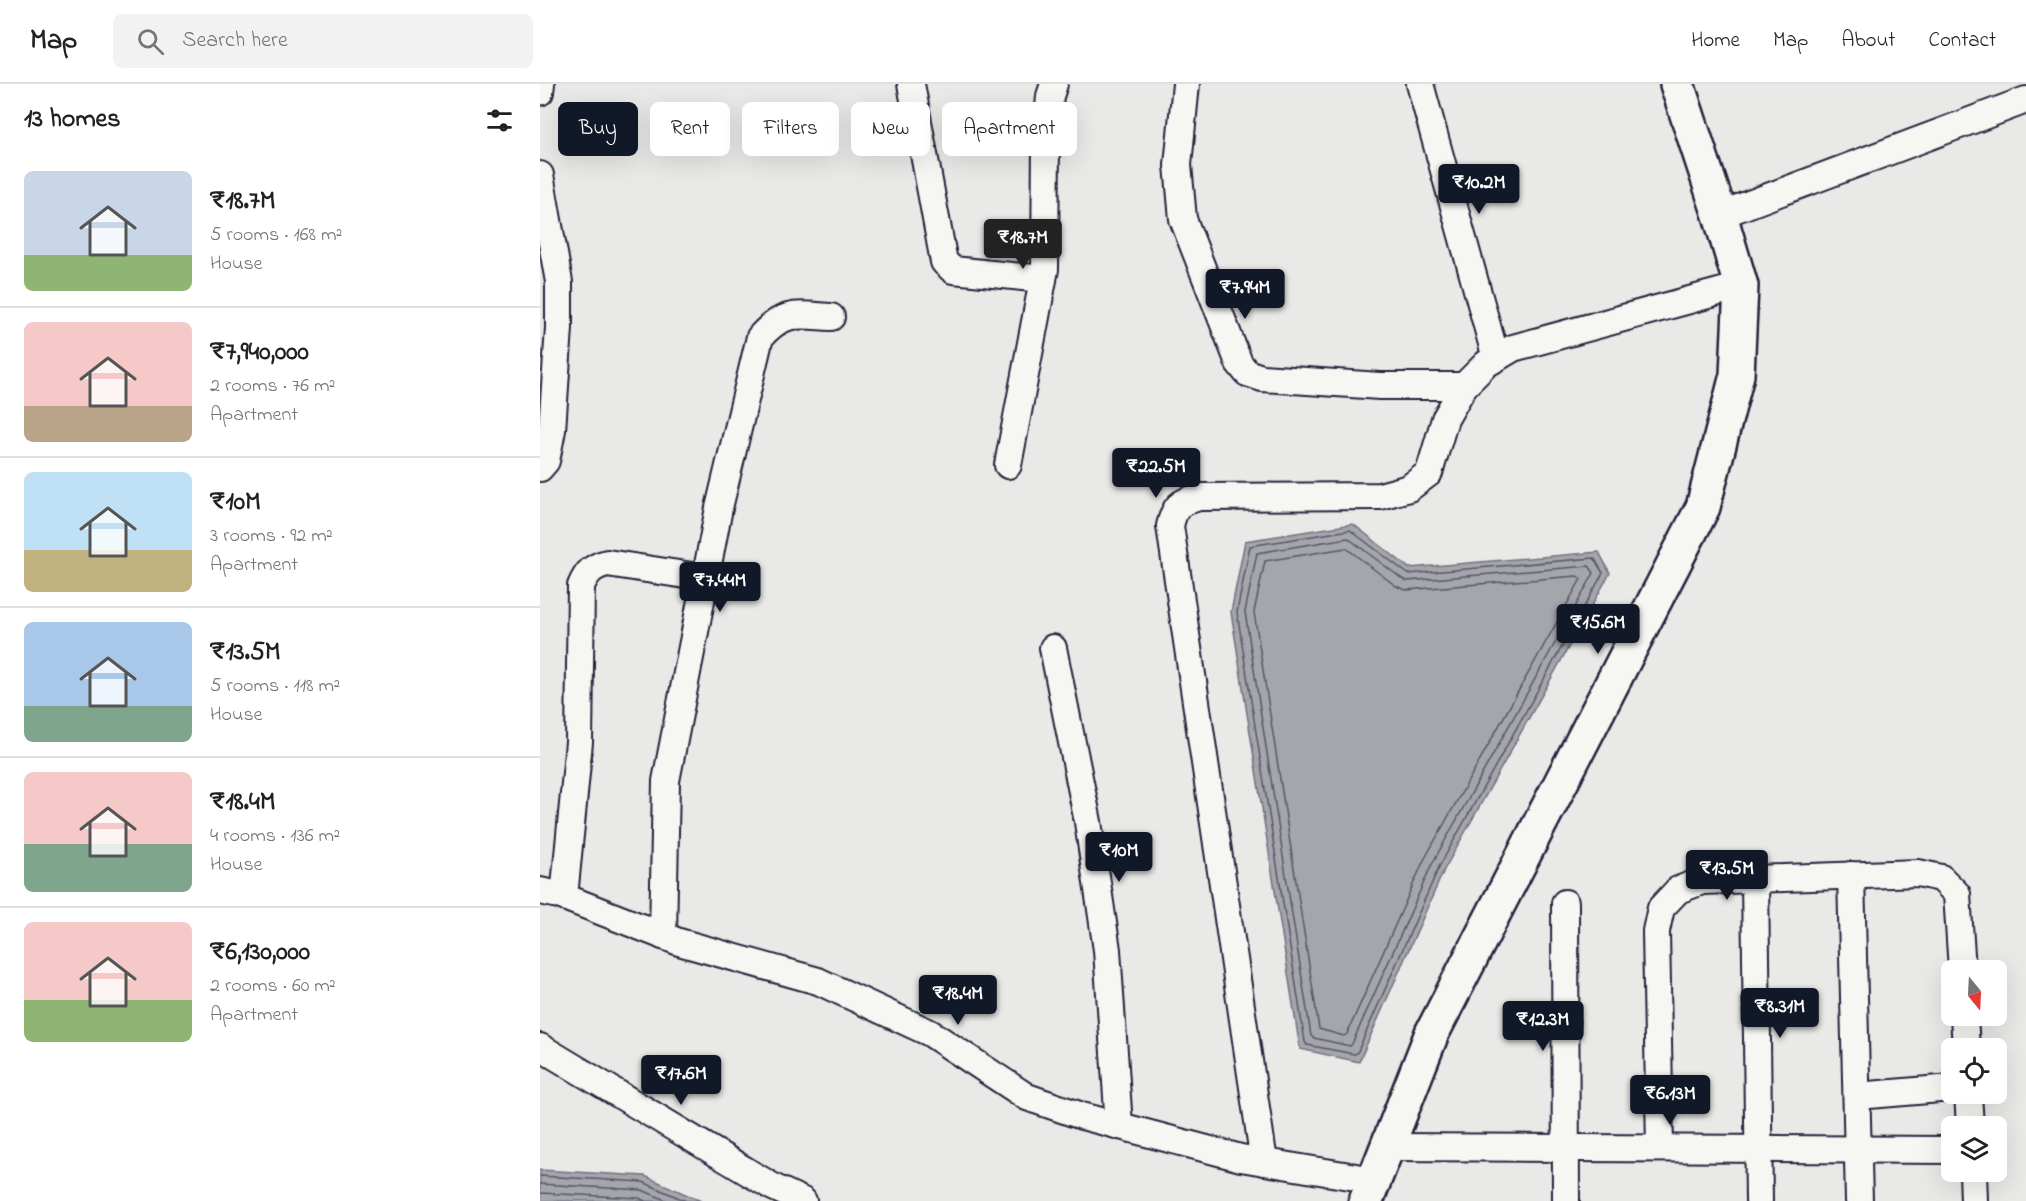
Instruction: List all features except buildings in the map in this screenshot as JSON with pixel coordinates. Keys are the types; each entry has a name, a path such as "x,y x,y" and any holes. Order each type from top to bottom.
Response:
{"street":[{"path":"540,92 541,84"},
{"path":"911,84 944,262 953,270 1044,279"},
{"path":"1008,465 1044,279 1046,140 1050,96 1054,84"},
{"path":"1186,84 1178,165 1183,219 1239,363 1247,373 1262,378 1380,386 1464,386"},
{"path":"1420,84 1496,358"},
{"path":"705,578 607,563 593,567 586,574 581,586 579,742 552,894 679,942 818,981 930,1033 1027,1097 1082,1116 1370,1191 1432,1034 1703,507 1737,375 1741,286 1677,84"},
{"path":"1720,215 2026,100"},
{"path":"540,175 559,282 559,328 552,430 546,461 540,468"},
{"path":"1264,1162 1170,526 1174,511 1182,502 1199,497 1380,496 1409,488 1429,473 1445,418 1464,386 1485,364 1513,348 1741,286"},
{"path":"663,936 666,781 718,508 760,337 770,326 786,316 831,317"},
{"path":"1053,648 1088,822 1107,950 1119,1126"},
{"path":"1660,1148 1656,931 1661,908 1678,890 1702,881 1755,878 1918,873 1941,878 1957,894 1961,960"},
{"path":"1851,875 1859,1201"},
{"path":"1755,878 1759,1201"},
{"path":"1565,903 1566,1201"},
{"path":"540,1047 773,1186 803,1201"},
{"path":"1857,1095 1941,1089"},
{"path":"1388,1147 1941,1150"},
{"path":"1973,1182 1974,1201"}],"water":[{"path":"1353,524 1409,568 1599,552 1610,573 1444,870 1359,1062 1300,1049 1231,612 1245,541"},
{"path":"540,1170 645,1176 701,1201 540,1201"}]}
